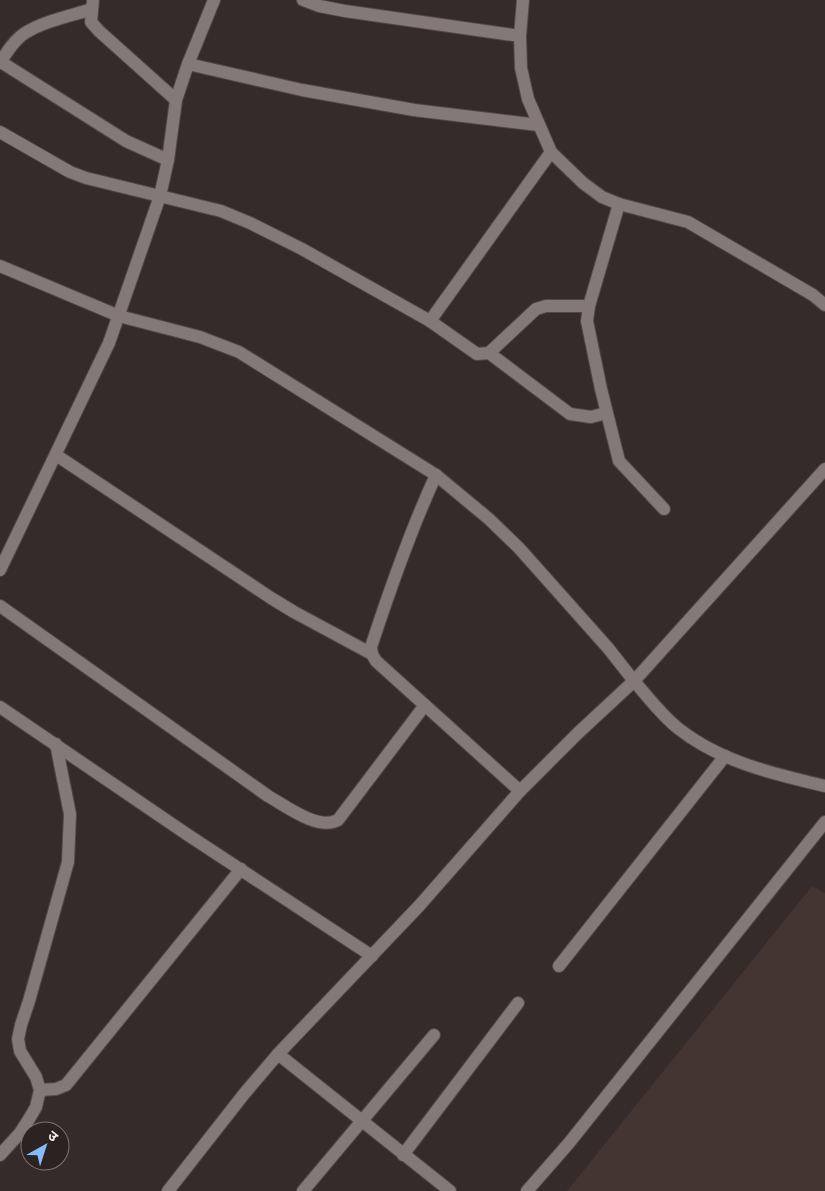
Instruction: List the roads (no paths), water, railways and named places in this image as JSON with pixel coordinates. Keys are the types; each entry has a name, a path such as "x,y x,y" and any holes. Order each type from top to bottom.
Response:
{"street":[{"path":"0,570 109,343 160,196 168,160 176,100 188,64 214,0"},
{"path":"303,0 319,6 345,11 520,36"},
{"path":"523,0 520,36 521,68 528,98 551,152 583,183 602,197 619,204 688,222 812,295 825,305"},
{"path":"168,160 126,141 0,63 12,44 24,34 93,4 92,22 99,31 176,100"},
{"path":"188,64 302,90 405,108 538,125"},
{"path":"0,132 70,172 86,178 221,211 250,223 302,249 430,321 473,352 489,353 536,309 546,306 589,306"},
{"path":"430,321 551,152"},
{"path":"619,204 589,306 587,321 606,414 620,461 664,509"},
{"path":"0,266 119,316 200,337 240,352 436,475 489,519 519,548 677,728 690,738 725,756 759,770 825,786"},
{"path":"489,353 570,414 582,417 606,414"},
{"path":"56,455 271,598 372,654"},
{"path":"168,1191 278,1054 419,906 520,791 634,680 825,469"},
{"path":"436,475 420,510 395,576 371,647 372,654 376,661 520,791"},
{"path":"0,606 268,796 314,821 333,823 338,820 425,705"},
{"path":"0,707 372,956"},
{"path":"0,1155 20,1133 29,1119 36,1107 40,1090 36,1077 20,1051 18,1039 68,862 70,814 56,744"},
{"path":"558,966 725,756"},
{"path":"527,1191 569,1143 825,822"},
{"path":"40,1090 56,1089 66,1085 241,870"},
{"path":"403,1155 518,1003"},
{"path":"302,1191 434,1035"},
{"path":"278,1054 403,1155 436,1187 450,1191"}]}
